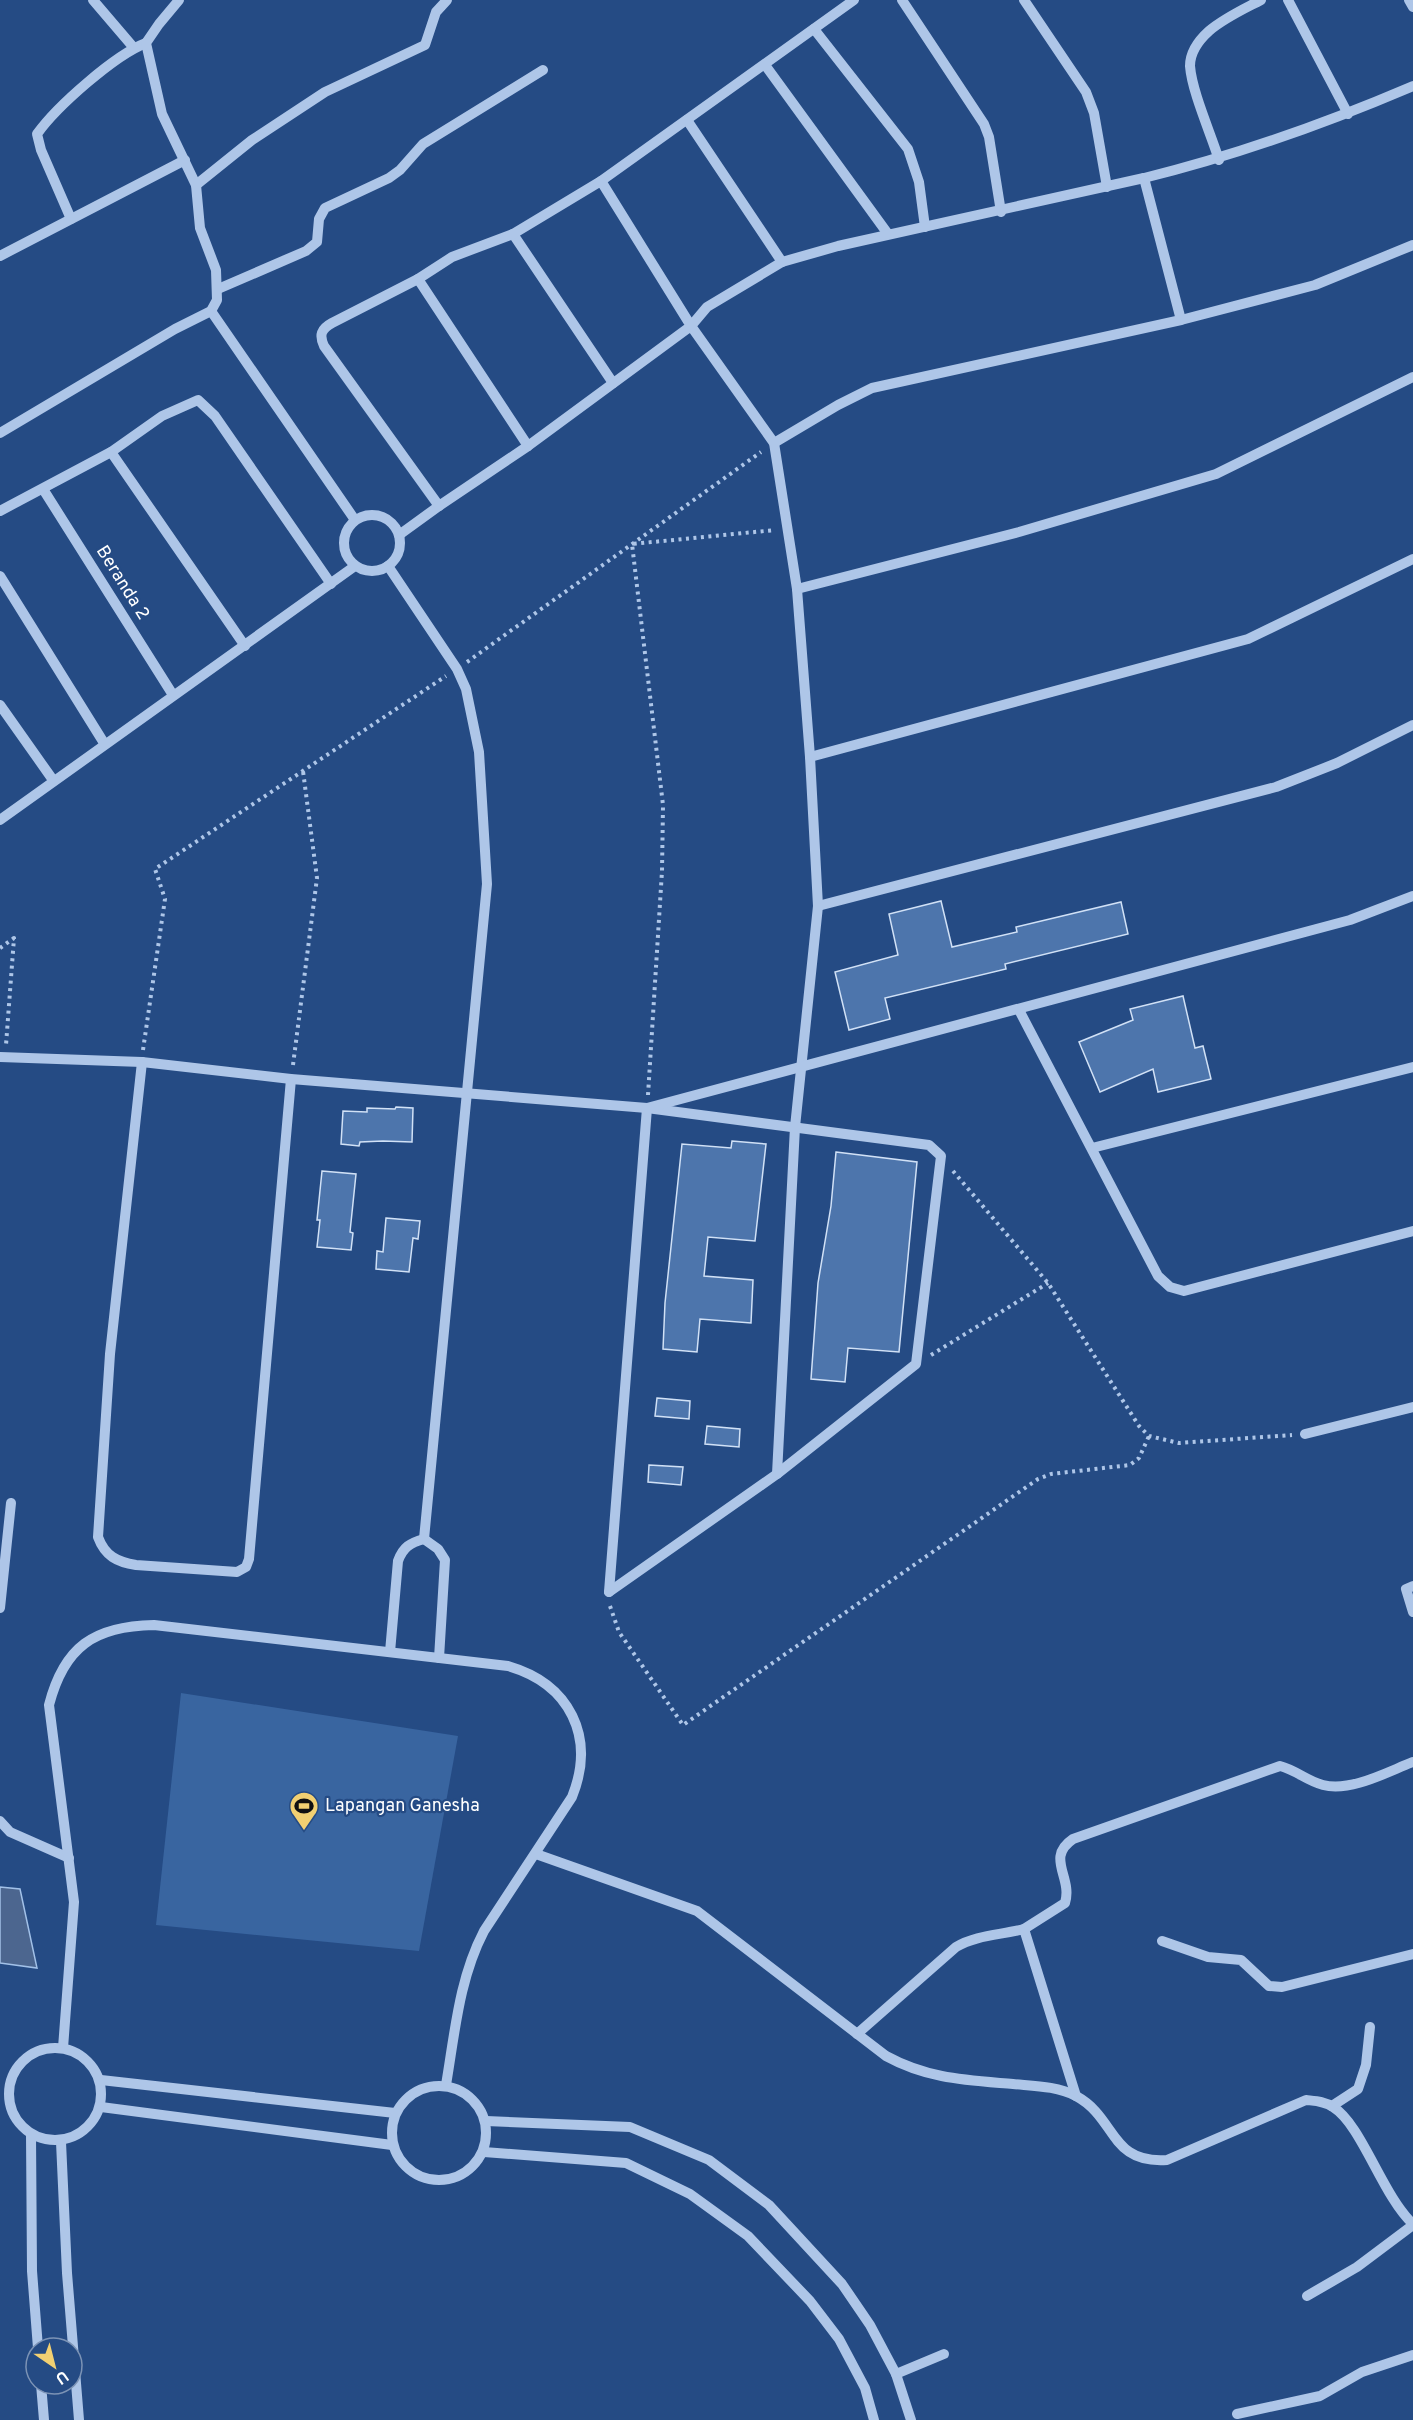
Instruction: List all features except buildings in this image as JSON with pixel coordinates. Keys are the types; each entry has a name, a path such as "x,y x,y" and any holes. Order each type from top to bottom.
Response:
{"street":[{"path":"93,0 134,48"},
{"path":"70,219 41,150 37,134 47,120 68,101 134,48 146,44 179,0"},
{"path":"196,185 252,141 325,92 424,45 436,12 447,0"},
{"path":"439,506 324,346 321,336 325,327 418,279 452,257 513,234 601,181 854,0"},
{"path":"902,0 984,124 989,137 1001,212"},
{"path":"1024,0 1086,92 1094,113 1107,187"},
{"path":"1219,160 1194,83 1190,66 1192,54 1198,42 1217,24 1261,0"},
{"path":"1288,0 1348,114"},
{"path":"1409,0 1413,7"},
{"path":"814,29 908,149 920,182 925,227"},
{"path":"0,434 166,334 211,311 217,300 216,270 200,228 196,185 162,114 146,44"},
{"path":"765,65 888,234"},
{"path":"218,289 306,251 317,242 319,219 325,208 389,178 435,135 543,70"},
{"path":"399,535 528,446 691,326 707,307 782,262 888,234 1001,212 1219,160 1348,114 1413,86"},
{"path":"687,120 782,262"},
{"path":"0,256 185,160"},
{"path":"1144,178 1181,320"},
{"path":"601,181 691,326 774,443 797,589 810,757 818,906 795,1127 777,1474"},
{"path":"513,234 613,383"},
{"path":"774,443 872,388 1181,320 1340,277 1413,246"},
{"path":"418,279 528,446"},
{"path":"211,311 355,520"},
{"path":"797,589 1019,532 1216,474 1413,377"},
{"path":"0,511 111,452 162,416 187,403 201,401 215,416 332,584"},
{"path":"111,452 245,646"},
{"name":"Beranda 2","path":"43,489 173,695"},
{"path":"372,515 381,517 394,526 399,535 398,552 388,566 371,571 355,566 345,552 344,543 345,534 355,520 372,515"},
{"path":"810,757 1248,639 1413,559"},
{"path":"0,820 104,743 245,646 355,566"},
{"path":"388,566 457,669 466,689 478,752 487,885 469,1092 423,1539"},
{"path":"0,576 104,743"},
{"path":"0,705 53,780"},
{"path":"818,906 1276,787 1337,763 1413,725"},
{"path":"647,1108 1370,915 1413,896"},
{"path":"1019,1010 1158,1276 1170,1287 1184,1291 1413,1231"},
{"path":"3,1058 141,1062 291,1079 647,1108 929,1145 941,1156 916,1364 777,1474 609,1592"},
{"path":"141,1062 110,1353 98,1537 109,1555 121,1563 136,1565 237,1572 246,1567 249,1559 291,1079"},
{"path":"1092,1148 1413,1067"},
{"path":"609,1592 647,1108"},
{"path":"1305,1434 1413,1407"},
{"path":"0,1608 11,1503"},
{"path":"390,1652 398,1561 402,1550 412,1542 423,1539"},
{"path":"423,1539 438,1550 445,1560 439,1658"},
{"path":"1413,1586 1406,1589 1413,1612"},
{"path":"63,2048 74,1902 49,1705 56,1677 67,1659 83,1646 104,1632 130,1625 154,1625 508,1666 532,1673 551,1686 569,1710 583,1759 580,1777 572,1797 484,1931 472,1954 464,1976 446,2085"},
{"path":"857,2034 956,1947 975,1937 991,1937 1024,1929 1065,1903 1066,1887 1059,1856 1060,1850 1073,1839 1280,1766 1292,1769 1307,1779 1324,1785 1347,1786 1413,1762"},
{"path":"0,1821 10,1832 69,1858"},
{"path":"536,1854 696,1911 886,2056 909,2068 931,2076 1052,2088 1076,2096 1092,2109 1131,2156 1147,2162 1167,2160 1289,2105 1306,2100 1320,2101 1332,2106 1352,2130 1400,2212 1413,2225 1357,2267 1307,2296"},
{"path":"1024,1929 1076,2096"},
{"path":"1162,1941 1208,1957 1242,1960 1269,1986 1282,1987 1413,1954"},
{"path":"1332,2106 1358,2089 1366,2065 1370,2027"},
{"path":"63,2048 86,2058 101,2080 101,2107 86,2130 61,2142 31,2135 13,2116 8,2091 17,2067 37,2051 63,2048"},
{"path":"101,2080 395,2113"},
{"path":"446,2085 464,2091 478,2104 486,2121 484,2152 472,2168 455,2178 435,2181 416,2175 401,2163 392,2145 395,2113 407,2096 426,2086 446,2085"},
{"path":"101,2107 392,2145"},
{"path":"486,2121 630,2127 709,2160 769,2205 842,2284 870,2325 896,2374 911,2420"},
{"path":"31,2135 32,2271 37,2336"},
{"path":"61,2142 79,2420"},
{"path":"484,2152 626,2163 690,2194 748,2236 810,2301 839,2339 865,2388 874,2420"},
{"path":"896,2374 944,2354"},
{"path":"1237,2414 1320,2396 1362,2372 1413,2355"},
{"path":"42,2396 44,2420"}],"path":[{"path":"141,1062 165,899 155,869 457,669 774,443"},
{"path":"632,544 788,529"},
{"path":"632,544 663,805 662,871 647,1108"},
{"path":"291,1079 316,878 303,771"},
{"path":"0,948 14,938 3,1058"},
{"path":"941,1156 1048,1283 1139,1426 1149,1436 1179,1443 1305,1434"},
{"path":"916,1364 1048,1283"},
{"path":"609,1592 610,1612 619,1632 683,1725 1038,1479 1051,1474 1130,1465 1139,1458 1149,1436"}],"shaded area":[{"name":"Lapangan Ganesha","path":"181,1693 458,1736 419,1951 156,1925"},
{"path":"0,1887 20,1889 37,1968 0,1963"}],"place":[{"name":"Lapangan Ganesha","path":"304,1832"}]}
